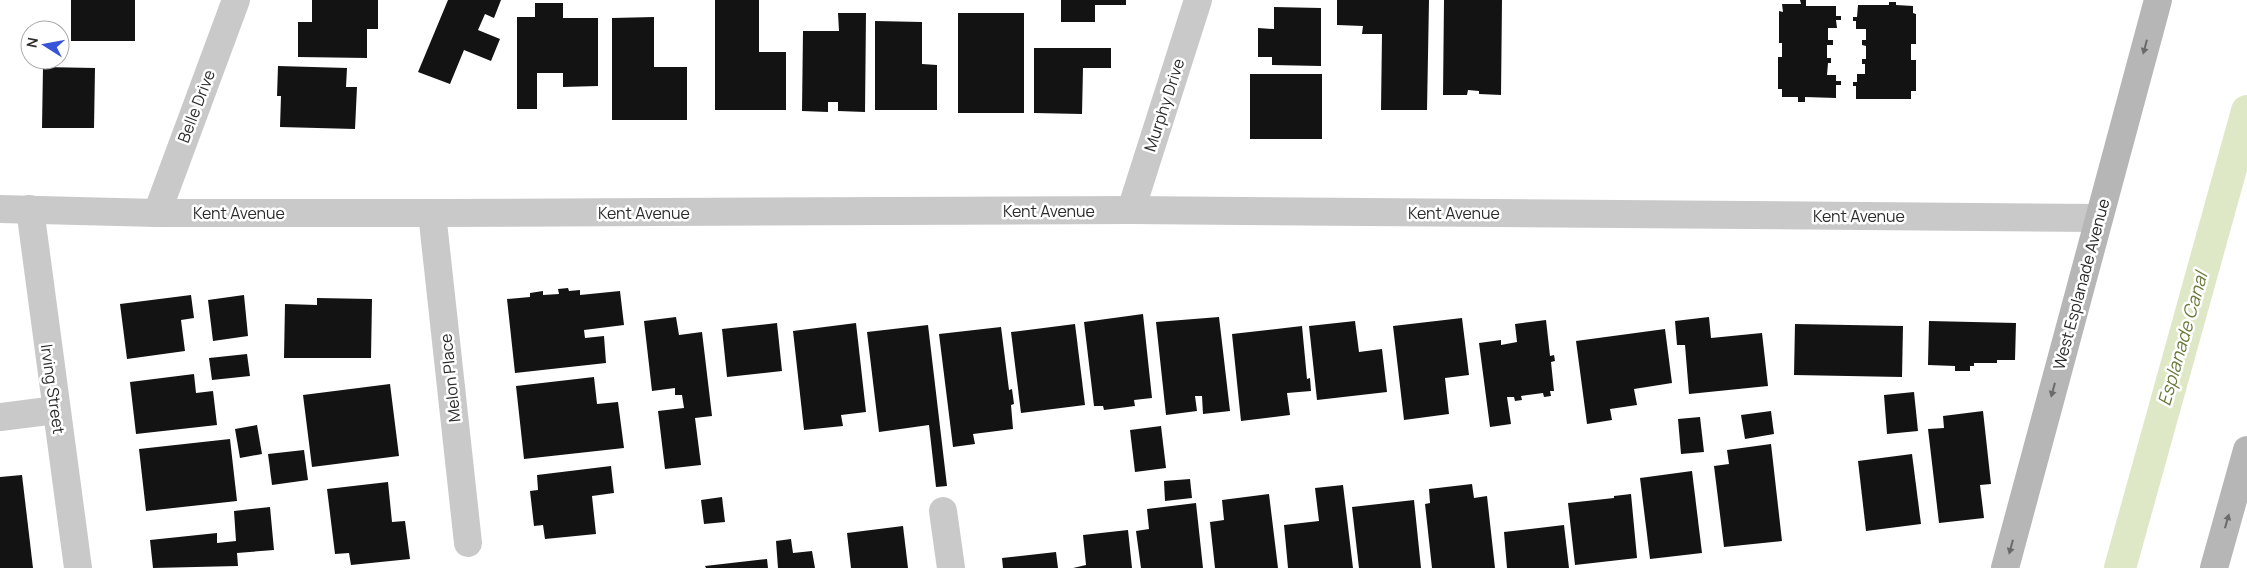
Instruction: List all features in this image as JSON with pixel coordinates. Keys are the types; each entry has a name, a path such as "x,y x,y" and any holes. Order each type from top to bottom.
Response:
{"main road":[{"name":"West Esplanade Avenue","path":"2006,568 2098,218 2158,0"},
{"path":"2214,568 2247,450"}],"street":[{"name":"Belle Drive","path":"156,212 236,0"},
{"name":"Murphy Drive","path":"1131,210 1198,0"},
{"name":"Kent Avenue","path":"0,209 156,212 432,213 1131,210 2098,218"},
{"name":"Irving Street","path":"30,209 78,568"},
{"name":"Melon Place","path":"432,213 468,543"},
{"path":"0,417 56,410"},
{"path":"943,511 951,568"}],"building":[{"path":"71,0 135,0 135,41 71,41"},
{"path":"312,0 378,0 378,29 367,29 367,58 298,57 298,22 312,22"},
{"path":"448,0 501,0 494,18 485,14 478,30 500,39 491,61 464,50 450,84 418,72"},
{"path":"715,0 759,0 759,52 786,52 786,110 715,110"},
{"path":"1061,0 1126,0 1126,5 1095,5 1095,22 1061,22"},
{"path":"1337,0 1429,0 1427,110 1381,110 1382,34 1362,34 1363,26 1337,25"},
{"path":"1444,0 1502,0 1501,95 1479,94 1479,91 1468,90 1467,95 1443,95"},
{"path":"1800,0 1806,0 1806,6 1836,6 1836,16 1841,16 1841,20 1836,20 1837,28 1828,28 1828,40 1833,40 1833,45 1827,45 1827,58 1831,58 1831,63 1828,63 1827,75 1836,75 1836,81 1841,81 1841,85 1836,85 1836,98 1805,97 1805,102 1798,102 1798,97 1782,97 1782,89 1778,89 1778,57 1782,57 1782,43 1779,43 1779,11 1783,12 1782,4 1801,4"},
{"path":"1889,2 1896,2 1896,5 1913,6 1913,13 1916,14 1916,44 1911,44 1911,60 1916,60 1916,91 1911,91 1911,99 1856,99 1856,86 1853,86 1853,82 1857,82 1857,74 1865,74 1865,64 1862,64 1862,59 1866,59 1866,46 1862,45 1862,40 1866,40 1866,29 1856,29 1856,21 1853,21 1853,17 1857,17 1858,5 1889,5"},
{"path":"535,3 563,3 563,18 598,18 598,86 563,87 563,73 537,73 537,109 517,109 517,17 535,17"},
{"path":"1274,7 1321,8 1321,66 1272,65 1272,57 1258,57 1258,28 1274,29"},
{"path":"838,13 866,13 865,112 838,111 838,102 828,102 828,112 802,111 803,31 839,31"},
{"path":"958,13 1024,13 1024,113 958,113"},
{"path":"654,17 654,67 687,67 687,120 612,120 612,18"},
{"path":"875,21 922,22 922,64 937,65 937,110 875,110"},
{"path":"1034,48 1111,48 1111,68 1083,68 1082,114 1034,113"},
{"path":"278,66 347,68 346,87 357,87 355,129 280,127 281,96 277,96"},
{"path":"95,68 94,128 42,128 43,70"},
{"path":"1250,74 1322,74 1322,139 1250,139"},
{"path":"568,288 569,291 580,290 580,295 620,291 624,325 584,330 585,338 604,336 606,363 515,373 507,299 530,297 530,293 543,291 543,295 559,294 558,289"},
{"path":"191,295 194,318 181,320 185,351 127,359 120,304"},
{"path":"244,295 248,336 213,341 208,300"},
{"path":"317,298 372,299 371,358 284,358 285,304 317,305"},
{"path":"1143,314 1152,398 1134,400 1135,406 1104,410 1103,406 1094,406 1084,322"},
{"path":"676,317 679,335 702,332 712,416 695,418 701,465 665,469 658,411 684,408 682,395 675,395 675,388 652,391 644,321"},
{"path":"1219,317 1230,411 1203,414 1202,396 1195,396 1197,411 1166,415 1156,322"},
{"path":"1709,317 1711,338 1762,333 1768,386 1689,394 1685,345 1677,345 1675,321"},
{"path":"1462,318 1469,375 1445,378 1449,414 1404,420 1393,326"},
{"path":"1546,320 1550,356 1554,355 1555,361 1551,362 1554,391 1550,391 1551,396 1544,397 1543,393 1521,396 1522,400 1515,401 1514,397 1507,397 1511,424 1490,427 1479,343 1501,340 1501,345 1517,342 1515,324"},
{"path":"1355,321 1359,352 1382,349 1387,392 1317,400 1309,326"},
{"path":"1929,321 2016,323 2015,360 1997,360 1997,363 1974,363 1974,366 1970,366 1970,371 1955,371 1955,366 1928,365"},
{"path":"777,323 782,371 727,377 722,329"},
{"path":"856,323 866,412 841,415 843,426 804,430 793,331"},
{"path":"1075,324 1085,405 1021,413 1011,332"},
{"path":"1795,324 1903,326 1902,377 1794,375"},
{"path":"928,325 947,486 936,487 929,425 879,432 867,332"},
{"path":"1302,326 1307,379 1310,378 1311,391 1287,393 1290,415 1241,421 1232,334"},
{"path":"1001,327 1009,390 1012,389 1014,404 1011,405 1013,429 973,434 975,444 953,447 939,334"},
{"path":"1665,329 1672,383 1634,389 1637,405 1610,409 1612,420 1587,424 1576,341"},
{"path":"247,354 250,376 212,380 209,358"},
{"path":"194,374 196,393 213,391 217,425 136,434 130,382"},
{"path":"594,377 597,404 618,402 624,448 524,459 516,386"},
{"path":"390,384 399,456 312,467 303,395"},
{"path":"1914,392 1918,431 1887,434 1884,395"},
{"path":"1771,411 1774,434 1745,439 1741,415"},
{"path":"1983,411 1991,484 1980,485 1984,518 1939,523 1928,429 1944,428 1943,416"},
{"path":"1700,417 1704,452 1681,454 1678,419"},
{"path":"257,425 262,454 240,458 235,429"},
{"path":"1161,426 1166,468 1135,472 1130,430"},
{"path":"230,439 237,501 146,511 139,449"},
{"path":"1771,444 1782,541 1724,547 1714,466 1729,464 1727,450"},
{"path":"304,450 308,480 272,485 268,454"},
{"path":"1912,454 1921,524 1866,531 1858,461"},
{"path":"611,466 614,493 592,496 596,534 545,539 543,525 534,526 530,491 538,490 537,475"},
{"path":"1692,471 1702,553 1650,559 1640,478"},
{"path":"22,475 33,568 0,568 0,477"},
{"path":"1190,479 1192,498 1165,501 1164,481"},
{"path":"388,482 392,522 405,521 410,559 351,565 349,553 335,554 327,489"},
{"path":"1472,484 1474,498 1487,496 1495,568 1432,568 1425,504 1430,503 1429,489"},
{"path":"1343,485 1353,568 1288,568 1284,525 1319,521 1315,488"},
{"path":"1269,494 1278,568 1215,568 1210,522 1224,520 1222,500"},
{"path":"1631,494 1637,558 1575,565 1568,503 1614,498 1614,496"},
{"path":"722,497 725,522 704,524 701,500"},
{"path":"1414,500 1421,568 1359,568 1352,507"},
{"path":"1196,503 1203,568 1141,568 1136,531 1149,529 1147,509"},
{"path":"270,507 274,550 237,553 238,566 153,568 150,540 217,533 217,543 236,541 234,511"},
{"path":"1564,525 1569,568 1507,568 1504,532"},
{"path":"903,526 908,568 851,568 847,533"},
{"path":"1128,530 1132,568 1073,568 1086,565 1083,535"},
{"path":"791,539 793,553 812,551 815,568 778,568 776,541"},
{"path":"1056,552 1058,568 1003,568 1002,558"},
{"path":"767,559 768,568 706,568 705,566"}],"waterway":[{"name":"Esplanade Canal","path":"2120,568 2247,111"}]}
